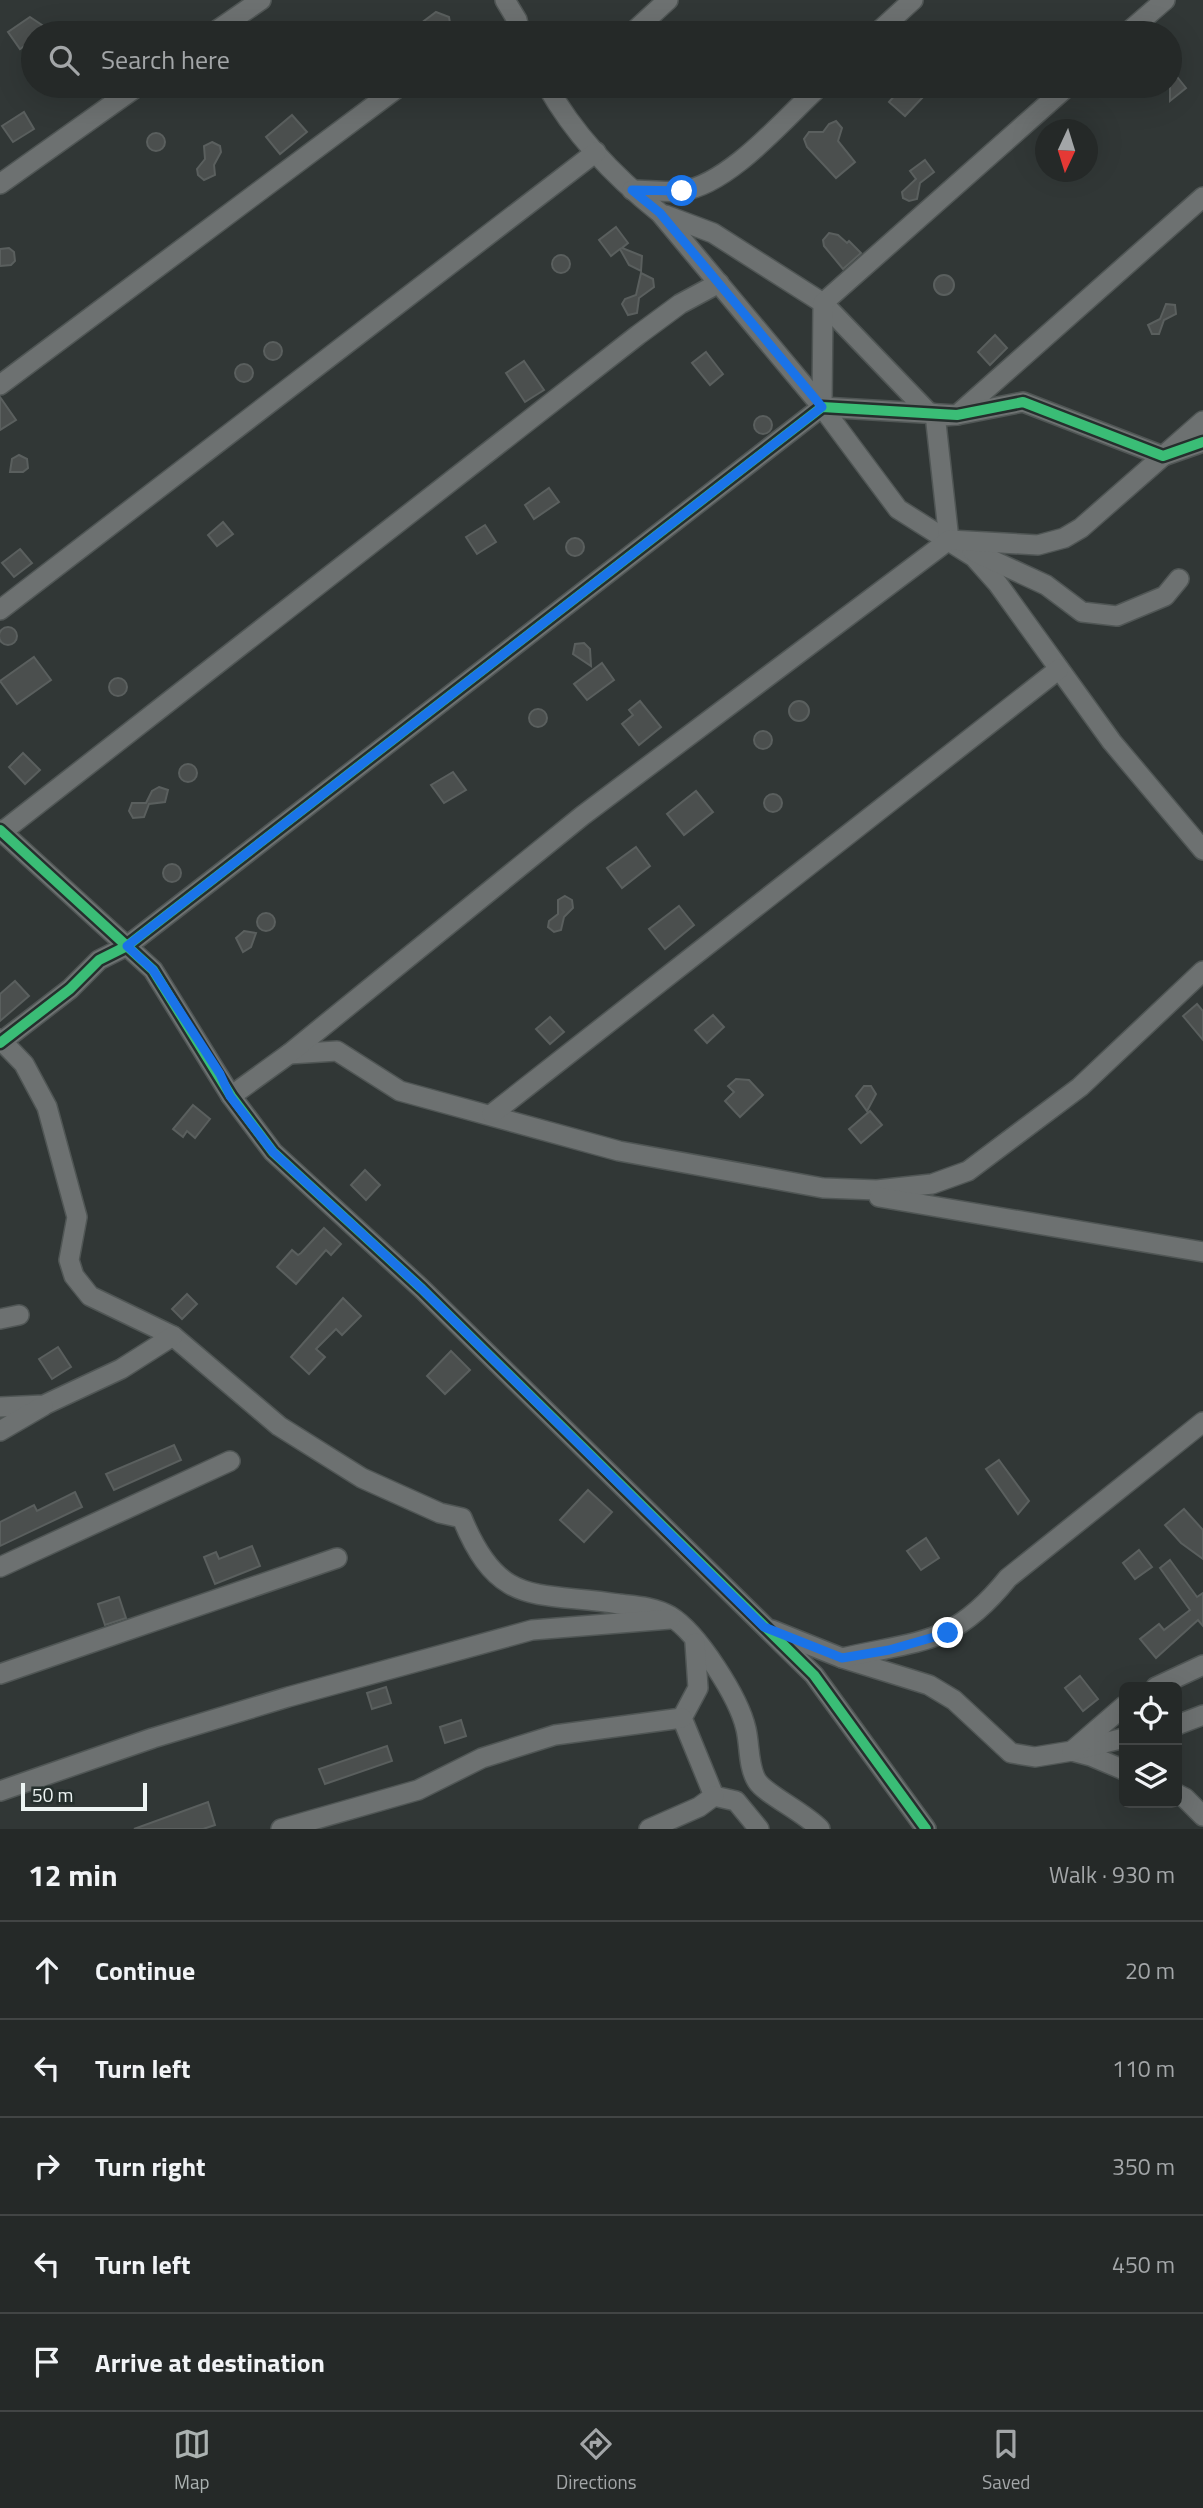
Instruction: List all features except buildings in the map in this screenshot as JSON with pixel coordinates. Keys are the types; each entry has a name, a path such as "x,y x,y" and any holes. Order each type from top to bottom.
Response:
{"street":[{"path":"231,21 261,0"},
{"path":"505,0 517,21"},
{"path":"645,21 668,0"},
{"path":"890,21 913,0"},
{"path":"1141,21 1165,0"},
{"path":"0,184 121,98"},
{"path":"0,385 384,98"},
{"path":"554,98 565,117 596,152 632,190 660,213 719,282 822,407 898,509 974,557 998,584 1112,742 1203,850"},
{"path":"632,190 682,191 711,181 738,161 807,98"},
{"path":"822,407 823,303 1054,98"},
{"path":"0,610 596,152"},
{"path":"957,415 1203,197"},
{"path":"660,213 713,233 823,303 928,412 935,414"},
{"path":"719,282 680,304 638,335 1,831 153,970 220,1074 230,1096 273,1152 422,1289 827,1692 926,1829"},
{"path":"820,1829 809,1818 765,1790 756,1780 746,1727 730,1693 694,1637 674,1619 661,1611 643,1607 533,1594 504,1583 475,1550 462,1518 440,1513 362,1478 279,1426 173,1336 90,1296 75,1276 69,1259 77,1217 47,1107 24,1064 1,1041 70,989 99,960 127,946 822,407 957,415 1023,402 1163,456 1203,442"},
{"path":"935,414 949,540"},
{"path":"230,1096 289,1054 582,816 949,540 1038,545 1064,538 1081,528 1203,421"},
{"path":"949,540 1046,585 1082,612 1117,616 1165,596 1179,579"},
{"path":"492,1114 1059,669"},
{"path":"822,1188 877,1190 932,1184 968,1171 1080,1087 1203,971"},
{"path":"289,1054 337,1051 400,1091 453,1107 492,1114 619,1151 1203,1252"},
{"path":"0,1431 44,1405 121,1369 173,1336"},
{"path":"0,1407 44,1405"},
{"path":"842,1658 889,1650 948,1633 983,1609 1008,1578 1203,1422"},
{"path":"0,1567 230,1461"},
{"path":"0,1674 337,1558"},
{"path":"0,1791 153,1738 532,1630 674,1619"},
{"path":"764,1627 842,1658 929,1685 954,1700 1012,1753 1035,1757 1119,1739"},
{"path":"682,1718 698,1688 694,1637"},
{"path":"1167,1682 1203,1665"},
{"path":"1072,1751 1119,1710"},
{"path":"1182,1723 1203,1715"},
{"path":"682,1718 715,1796"},
{"path":"281,1829 418,1790 482,1758 555,1735 682,1718"},
{"path":"1072,1751 1091,1755 1119,1768"},
{"path":"649,1829 699,1807 715,1796 736,1801 759,1829"},
{"path":"1182,1796 1203,1816"}],"cycle path":[{"path":"0,1043 70,989 99,960 127,946 822,407 957,415 1023,402 1163,456 1203,442"},
{"path":"0,830 153,970 231,1096 273,1152 422,1289 814,1675 926,1829"}],"route":[{"path":"682,191 632,190 660,213 822,407 127,946 153,970 220,1074 230,1096 273,1152 422,1289 764,1627 842,1658 889,1650 948,1633"}]}
